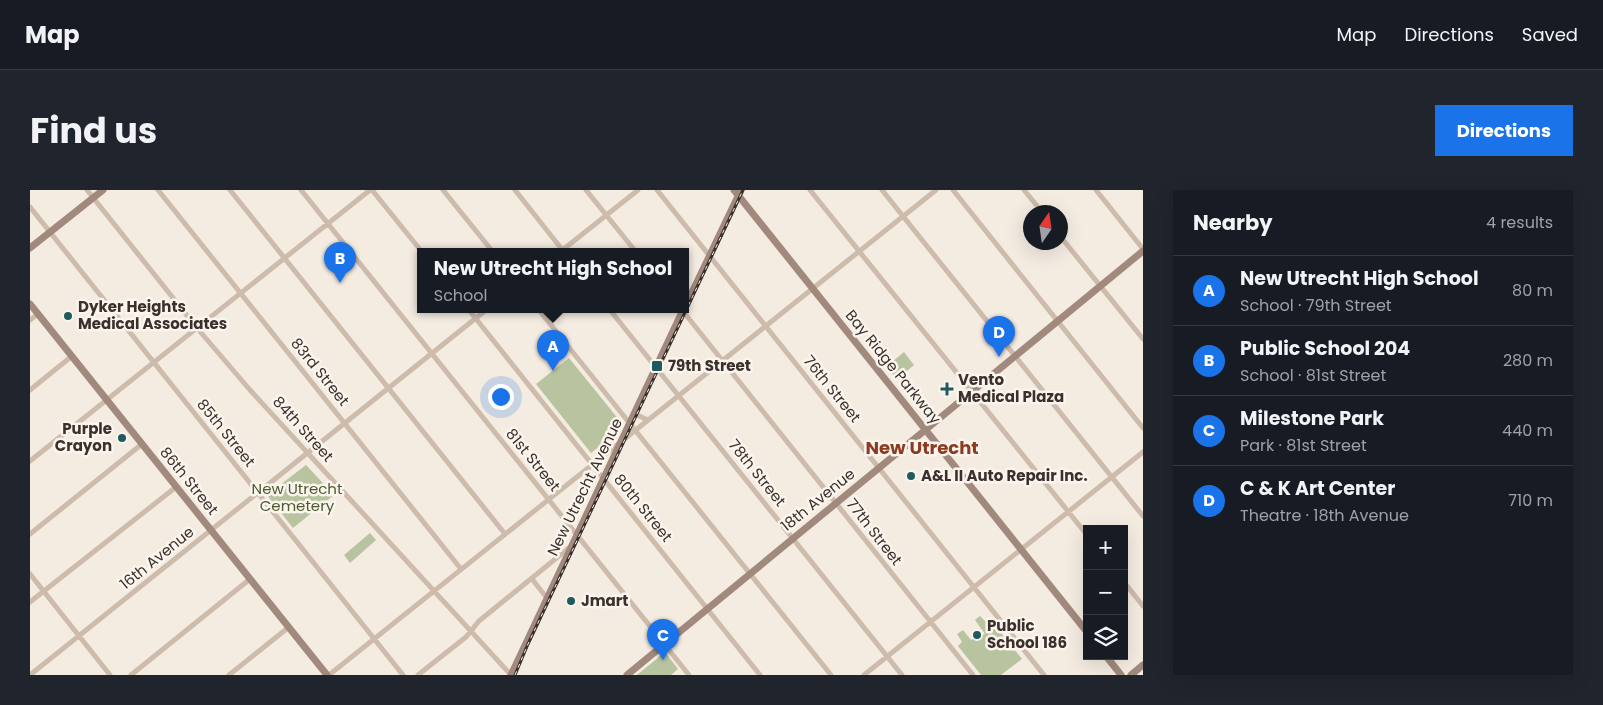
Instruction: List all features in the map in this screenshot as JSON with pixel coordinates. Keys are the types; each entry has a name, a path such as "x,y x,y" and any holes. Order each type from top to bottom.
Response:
{"street":[{"name":"84th Street","path":"87,190 197,328 250,390 511,675"},
{"path":"30,248 103,190"},
{"name":"83rd Street","path":"158,190 461,569"},
{"path":"230,190 505,534"},
{"name":"81st Street","path":"301,190 689,675"},
{"path":"30,461 371,190 419,248"},
{"path":"443,190 490,248"},
{"path":"514,190 559,248"},
{"path":"586,190 633,248"},
{"path":"567,248 638,190"},
{"name":"76th Street","path":"657,190 1044,675"},
{"path":"810,190 1083,530"},
{"path":"882,190 1143,516"},
{"path":"633,427 648,420 936,190"},
{"path":"953,190 1143,428"},
{"path":"1024,190 1036,205"},
{"path":"1096,190 1143,250"},
{"name":"New Utrecht Avenue","path":"689,297 737,192"},
{"name":"Bay Ridge Parkway","path":"737,192 812,289 1083,627"},
{"name":"85th Street","path":"30,207 403,675"},
{"path":"1068,246 1143,338"},
{"name":"18th Avenue","path":"627,675 1058,322 1143,250"},
{"name":"86th Street","path":"30,304 328,675"},
{"name":"80th Street","path":"471,313 760,675"},
{"name":"16th Avenue","path":"30,675 482,313"},
{"path":"541,313 831,675"},
{"name":"78th Street","path":"612,313 902,675"},
{"name":"New Utrecht Avenue","path":"511,675 570,546 622,441 633,427 635,414 681,313"},
{"name":"77th Street","path":"686,313 973,675"},
{"path":"30,320 38,314"},
{"path":"30,390 72,356"},
{"path":"635,414 648,420"},
{"path":"328,675 622,441"},
{"path":"30,534 142,444"},
{"path":"864,675 1143,452"},
{"path":"30,602 176,487"},
{"path":"418,675 466,637 479,621 570,546"},
{"path":"30,574 110,675"},
{"path":"131,675 250,579"},
{"path":"532,579 547,598"},
{"path":"1128,587 1143,606"},
{"path":"229,675 288,627"},
{"path":"1109,660 1121,675"},
{"path":"1131,675 1143,666"}],"green space":[{"path":"904,352 914,365 897,379 886,367"},
{"path":"569,358 620,421 614,435 591,453 536,384"},
{"name":"New Utrecht Cemetery","path":"306,465 334,495 293,528 267,495"},
{"path":"370,533 376,540 350,563 344,555"},
{"name":"Public School 186","path":"980,616 988,624 991,620 1022,659 1001,675 981,675 958,646 962,642 957,634 963,630 971,640 981,632 983,635 985,634 975,620"},
{"path":"665,652 678,669 671,675 637,675"}],"railway":[{"path":"689,304 743,190"},
{"path":"515,675 685,313"}],"place":[{"name":"Public School 204","path":"340,283"},
{"name":"Dyker Heights Medical Associates","path":"68,316"},
{"name":"C & K Art Center","path":"999,357"},
{"name":"79th Street","path":"657,366"},
{"name":"New Utrecht High School","path":"553,371"},
{"name":"Vento Medical Plaza","path":"947,389"},
{"name":"Purple Crayon","path":"122,438"},
{"name":"A&L II Auto Repair Inc.","path":"911,476"},
{"name":"Jmart","path":"571,601"},
{"name":"Public School 186","path":"977,635"},
{"name":"Milestone Park","path":"663,660"}],"district":[{"name":"New Utrecht","path":"922,448"}]}
